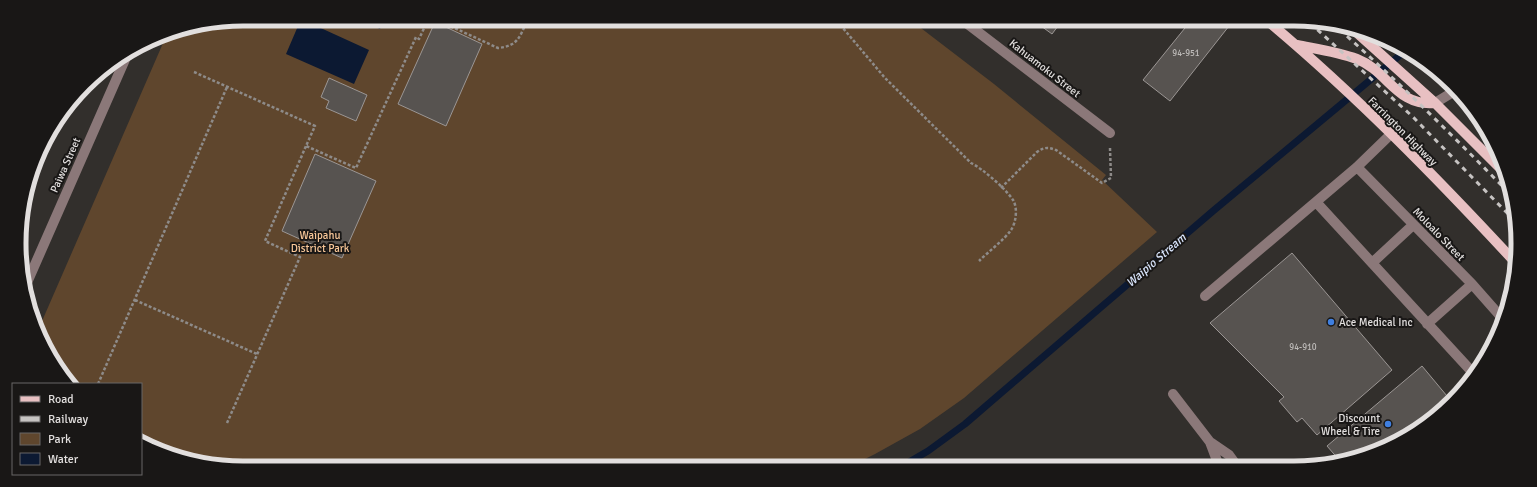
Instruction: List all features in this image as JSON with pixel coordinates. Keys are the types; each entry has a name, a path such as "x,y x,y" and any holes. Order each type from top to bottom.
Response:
{"main road":[{"name":"Farrington Highway","path":"1274,26 1295,44 1391,134 1511,258"},
{"path":"1364,38 1435,103 1496,165"},
{"path":"1295,44 1358,60 1369,66 1412,101 1424,104 1435,103"}],"street":[{"name":"Kahuamoku Street","path":"970,26 1110,133"},
{"name":"Paiwa Street","path":"29,278 124,63"},
{"path":"1435,103 1451,94"},
{"path":"1205,296 1357,167 1391,134"},
{"name":"Moloalo Street","path":"1357,167 1472,284 1499,314"},
{"path":"1316,202 1470,370"},
{"path":"1372,263 1414,225"},
{"path":"1428,324 1472,284"},
{"path":"1173,394 1210,442 1217,461"},
{"path":"1210,442 1229,455 1233,461"}],"path":[{"path":"306,146 356,168 416,37 419,39 425,26"},
{"path":"450,26 498,48 508,47 515,43 520,37 525,26"},
{"path":"840,26 885,78 971,163 981,168 1013,200 1016,208 1011,230 979,261"},
{"path":"194,72 315,126 265,242 300,257 227,423"},
{"path":"98,383 227,87"},
{"path":"1001,188 1037,152 1042,148 1049,147 1056,150 1102,184 1111,178 1110,133"},
{"path":"135,300 257,354"}],"green space":[{"name":"Waipahu District Park","path":"229,26 918,26 994,84 1106,175 1102,180 1157,232 964,398 920,429 861,461 229,461 201,457 187,454 142,436 142,383 77,383 55,352 48,340 41,323 164,42 187,33"}],"water":[{"path":"298,26 316,26 369,50 354,84 286,54"},
{"path":"373,26 381,26 380,29"}],"building":[{"path":"433,26 444,26 482,44 446,126 398,104"},
{"path":"1041,26 1058,26 1052,34"},
{"path":"1187,26 1229,26 1170,101 1143,80"},
{"path":"329,78 367,95 356,121 326,108 329,101 321,97"},
{"path":"51,142 43,161 48,147"},
{"path":"315,154 376,181 342,258 282,231"},
{"path":"1292,253 1392,370 1317,435 1302,418 1297,422 1279,401 1284,397 1210,323"},
{"name":"Discount Wheel & Tire","path":"1422,366 1447,397 1426,416 1390,439 1350,454 1336,457 1327,446"}],"waterway":[{"name":"Waipio Stream","path":"911,461 928,451 965,424 1213,211 1401,54"}],"railway":[{"path":"1314,27 1413,117 1509,215"},
{"path":"1341,31 1424,108 1504,188"}],"place":[{"name":"Ace Medical Inc","path":"1331,322"},
{"name":"Discount Wheel & Tire","path":"1388,424"}]}
